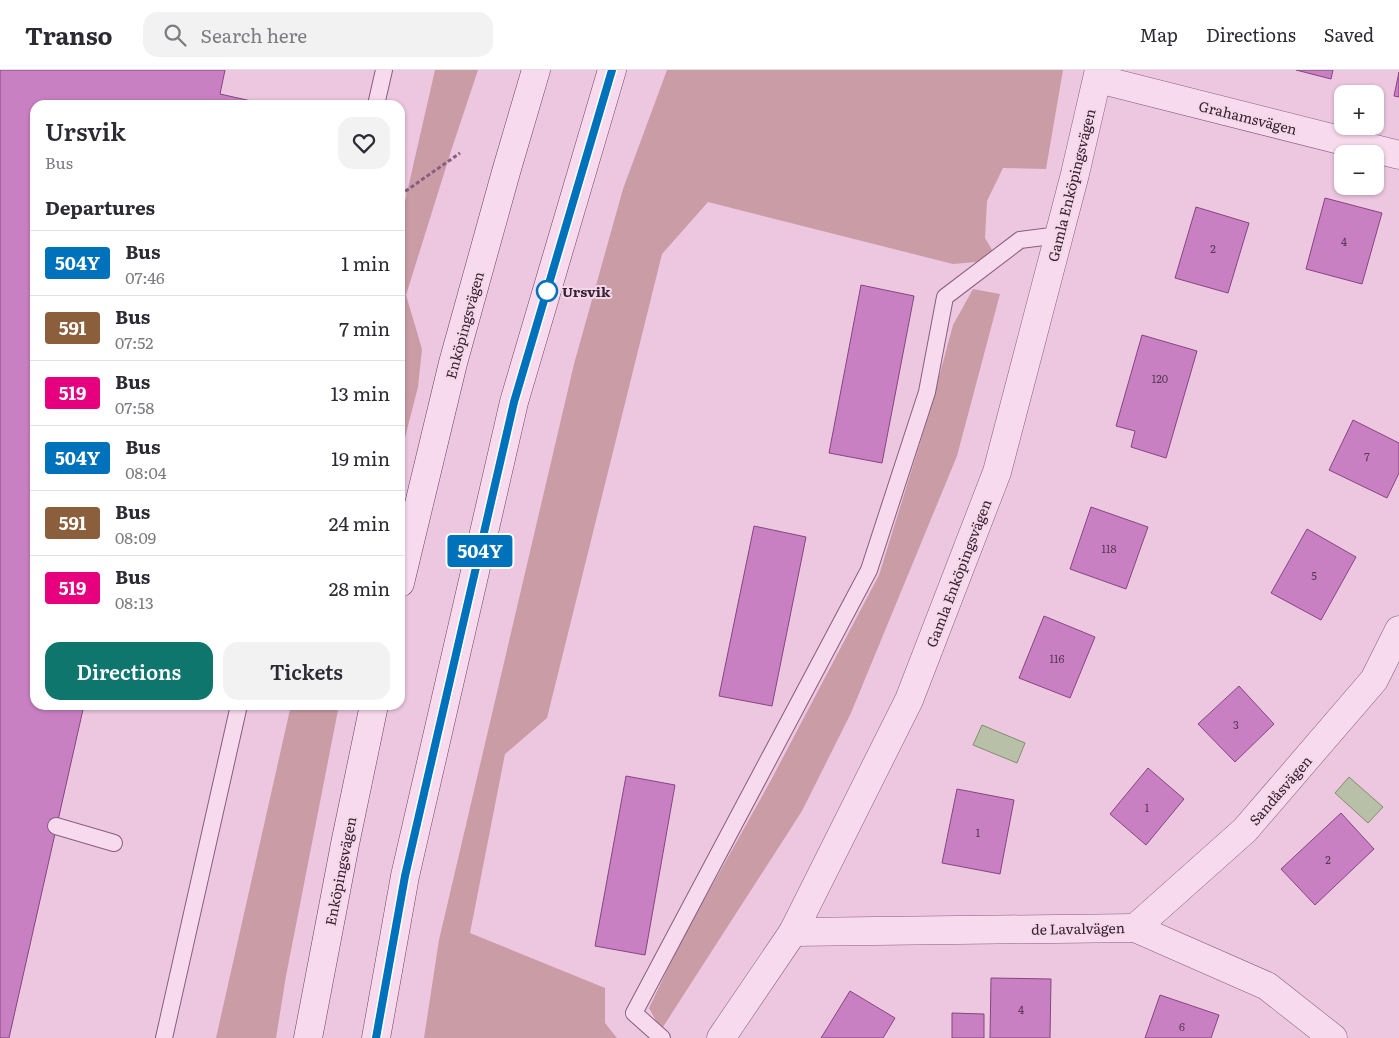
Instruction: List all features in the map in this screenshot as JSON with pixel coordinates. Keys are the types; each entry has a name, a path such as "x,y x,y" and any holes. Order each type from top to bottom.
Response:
{"street":[{"name":"Enköpingsvägen","path":"405,562 453,363 536,70"},
{"path":"376,1038 405,876 514,402 612,70"},
{"name":"Grahamsvägen","path":"1098,74 1399,155"},
{"name":"Gamla Enköpingsvägen","path":"721,1038 793,932 909,700 997,472 1059,235 1098,74"},
{"name":"Sandåsvägen","path":"1135,928 1245,830 1374,680 1399,630"},
{"name":"Enköpingsvägen","path":"308,1038 373,710"},
{"name":"de Lavalvägen","path":"793,932 1135,928 1267,986 1333,1038"}],"lane":[{"path":"377,100 384,70"},
{"path":"662,1038 634,1013 869,570 927,392 945,297 1020,240 1059,235"},
{"path":"164,1038 238,710"},
{"path":"56,826 114,843"}],"path":[{"path":"405,192 460,154"}],"shaded area":[{"path":"435,70 478,70 406,295 422,349 418,387 405,438 405,201"},
{"path":"667,70 1063,70 1046,169 1003,168 987,201 985,238 998,260 953,264 708,202 662,254 547,718 505,754 470,933 605,988 605,1023 617,1038 424,1038 439,940 574,364 623,189"},
{"path":"973,289 1000,294 957,456 851,713 802,811 661,1030 649,1008 681,941 770,782 879,575 929,414 953,325"},
{"path":"290,710 338,710 286,976 276,1038 216,1038"},
{"path":"982,725 1025,743 1017,763 973,745"},
{"path":"1349,777 1383,807 1368,823 1335,793"}],"building":[{"path":"0,70 225,70 220,94 247,100 30,100 30,710 83,710 9,1038 0,1038"},
{"path":"1296,70 1333,70 1331,79"},
{"path":"1399,72 1399,97 1394,96"},
{"path":"1325,198 1382,213 1362,284 1306,269"},
{"path":"1196,207 1249,223 1228,293 1175,278"},
{"path":"861,285 914,296 882,463 829,453"},
{"path":"1142,335 1197,351 1166,458 1131,447 1135,431 1116,426"},
{"path":"1353,420 1399,443 1399,473 1387,498 1329,470"},
{"path":"1091,507 1148,527 1126,589 1070,569"},
{"path":"754,526 806,537 772,706 719,696"},
{"path":"1307,529 1356,557 1321,620 1271,593"},
{"path":"1044,616 1095,637 1070,698 1019,678"},
{"path":"1239,686 1274,724 1235,762 1198,724"},
{"path":"1148,768 1184,799 1146,845 1110,814"},
{"path":"626,776 675,785 645,955 595,946"},
{"path":"957,789 1014,800 1000,874 942,863"},
{"path":"1341,813 1374,849 1315,905 1281,869"},
{"path":"991,978 1051,979 1050,1038 990,1038"},
{"path":"850,991 895,1018 883,1038 821,1038"},
{"path":"1160,995 1219,1015 1211,1038 1145,1038"},
{"path":"952,1013 984,1014 984,1038 952,1038"}],"bus line":[{"name":"504Y","path":"376,1038 405,876 514,402 612,70"}],"place":[{"name":"Ursvik","path":"547,291"}]}
